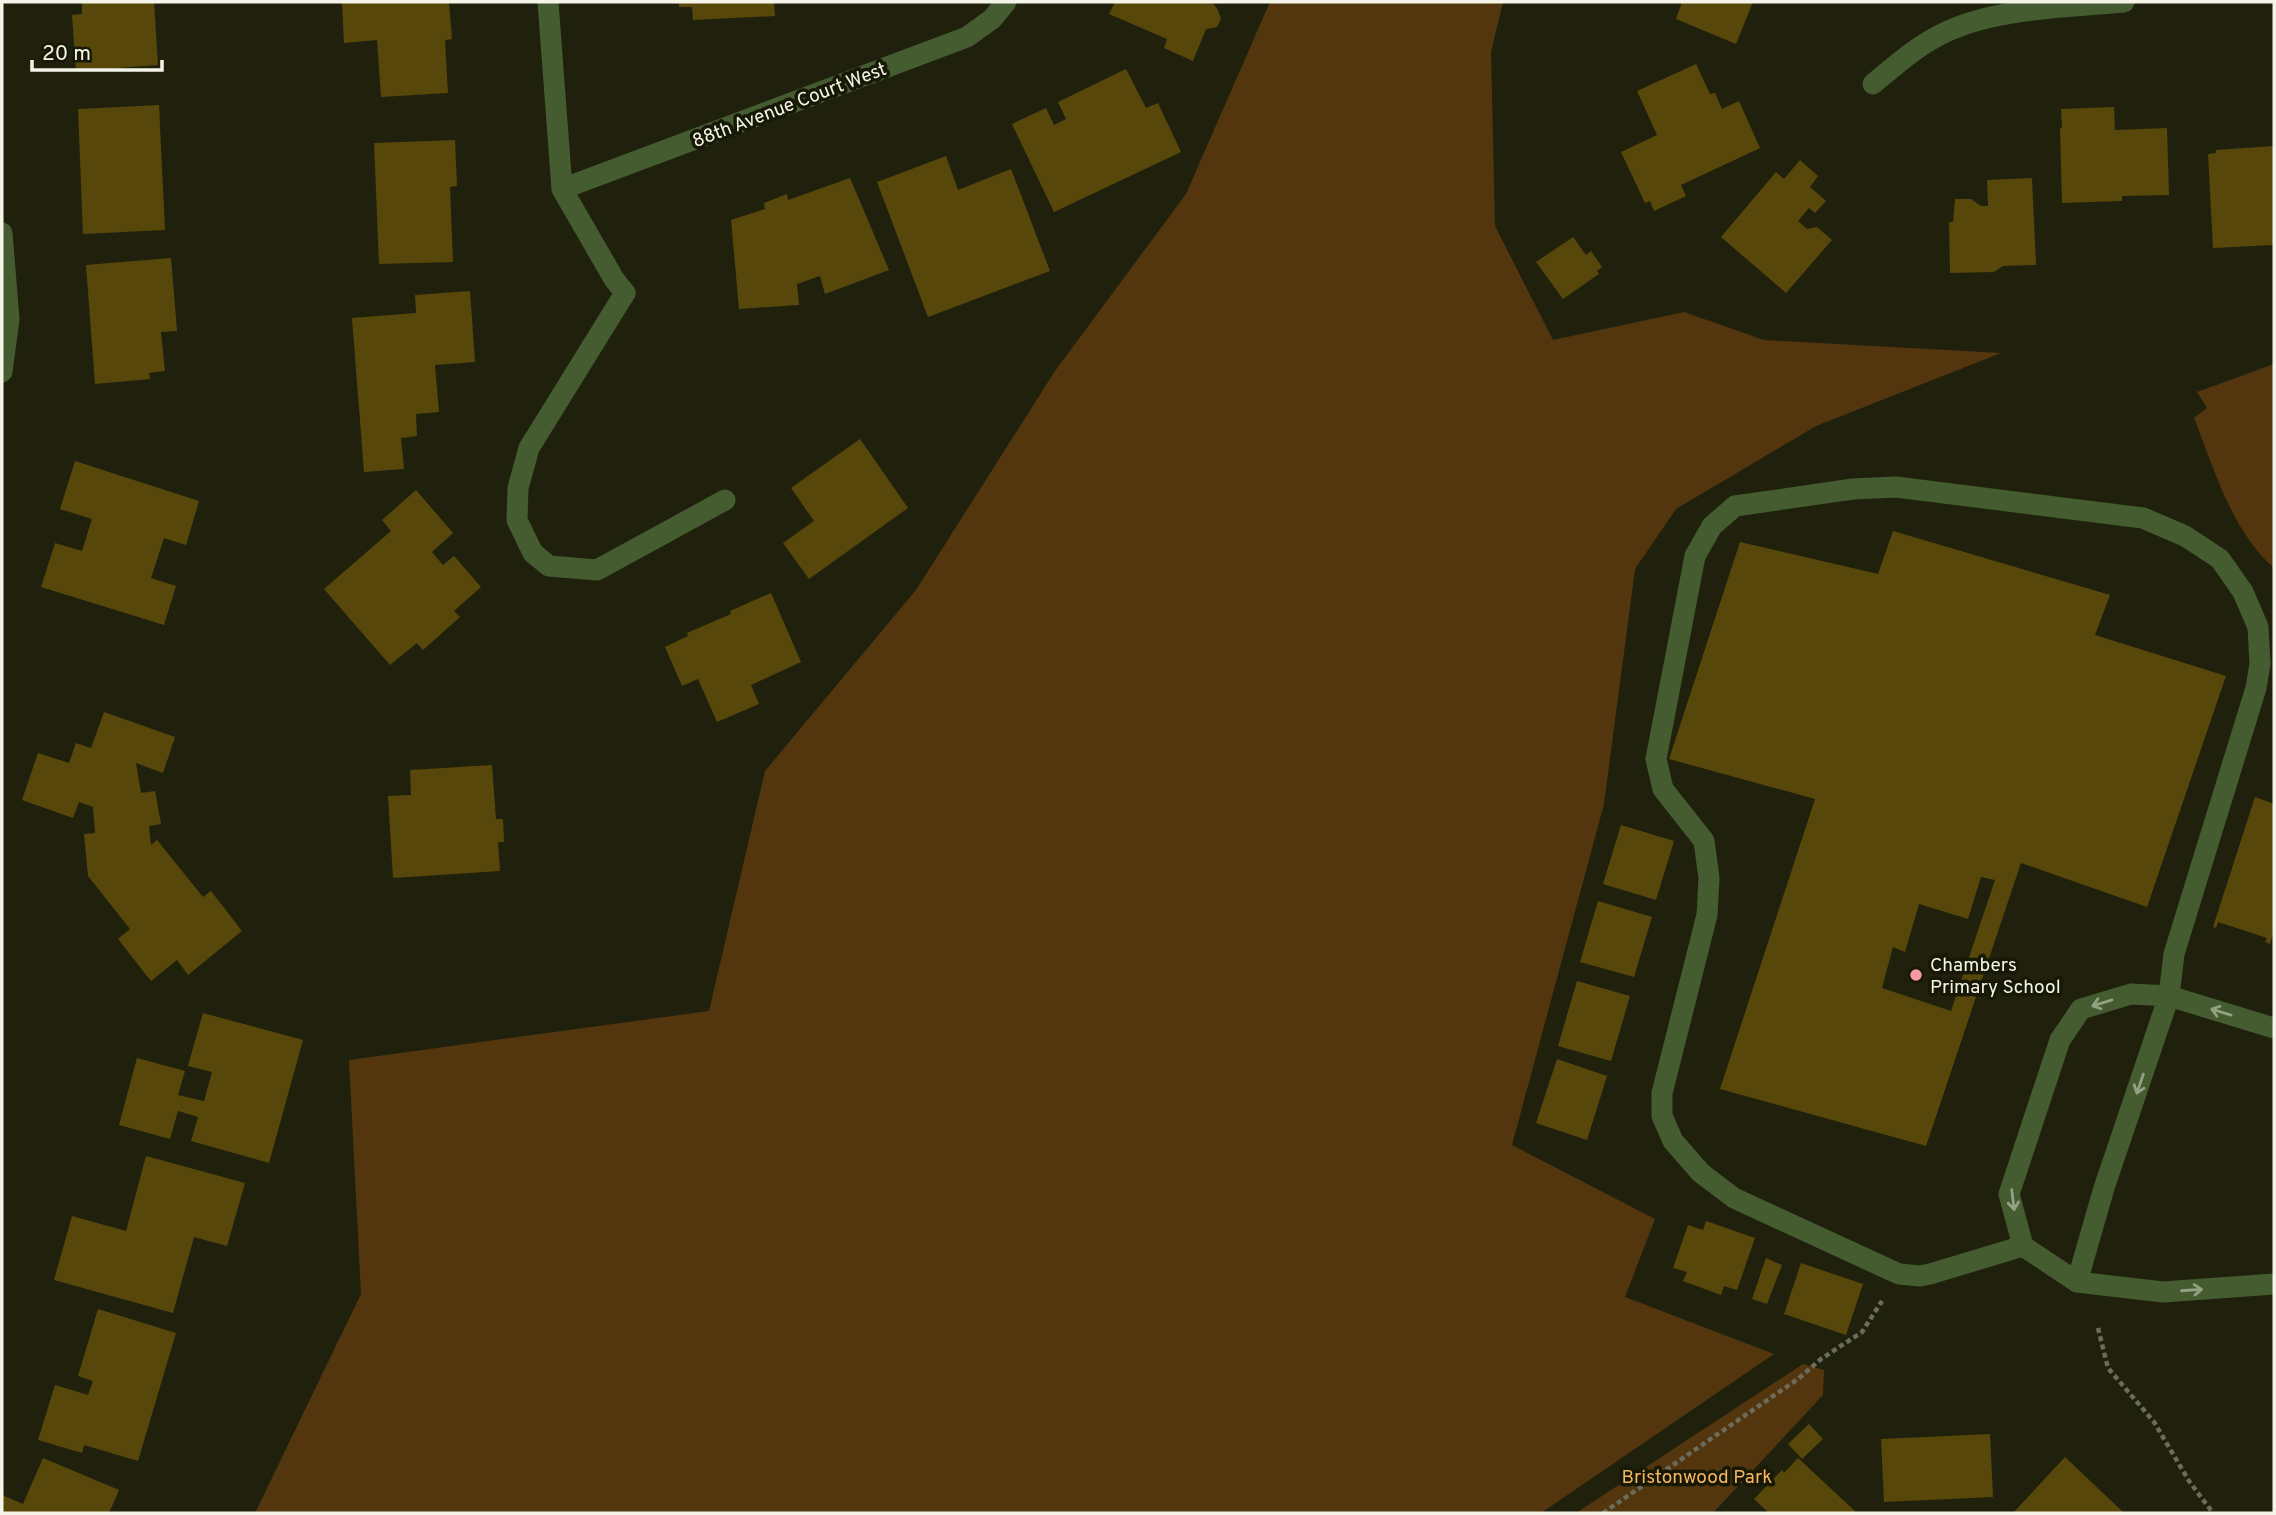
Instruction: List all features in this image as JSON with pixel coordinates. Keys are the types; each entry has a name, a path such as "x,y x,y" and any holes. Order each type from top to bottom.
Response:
{"street":[{"path":"548,2 562,190 625,293 529,448 518,488 517,520 533,553 549,566 597,570 725,500"},
{"name":"88th Avenue Court West","path":"562,190 967,37 992,19 1006,2"},
{"path":"1873,84 1916,49 1950,30 2007,13 2124,2"},
{"path":"2,233 9,319 2,372"},
{"path":"2023,1246 1930,1274 1899,1275 1734,1198 1701,1173 1673,1140 1662,1116 1662,1093 1707,915 1709,878 1704,841 1663,789 1656,759 1695,556 1712,526 1735,506 1853,489 1896,487 2143,518 2185,536 2220,559 2243,592 2258,627 2260,664 2256,688 2174,954 2169,996 2105,1188 2077,1282"},
{"path":"2274,1028 2169,996 2131,994 2081,1009 2060,1040 2009,1194 2023,1246 2077,1282 2163,1292 2274,1284"}],"path":[{"path":"1603,1513 1798,1380 1821,1359 1862,1332 1899,1275"},
{"path":"2098,1328 2108,1368 2154,1422 2189,1481 2213,1513"},
{"path":"1613,1506 1614,1513"}],"green space":[{"path":"1270,2 1503,2 1491,52 1495,226 1553,340 1684,312 1764,340 2001,353 1816,426 1676,509 1635,569 1604,804 1512,1145 1655,1219 1625,1297 1774,1354 1541,1513 255,1513 361,1294 349,1060 709,1011 765,771 916,590 1055,371 1186,194"},
{"path":"2274,364 2274,568 2259,553 2236,518 2194,418 2207,408 2197,392"},
{"name":"Bristonwood Park","path":"1803,1364 1824,1370 1823,1395 1713,1513 1576,1513"}],"building":[{"path":"82,2 154,2 158,65 76,71 72,15 82,14"},
{"path":"342,2 449,2 452,39 445,40 448,93 381,97 377,40 344,43"},
{"path":"679,2 774,2 775,16 693,20 692,7 679,7"},
{"path":"1115,2 1212,2 1221,19 1217,27 1206,29 1193,61 1164,48 1167,39 1109,14"},
{"path":"1682,2 1753,2 1736,44 1676,19"},
{"path":"1696,64 1710,94 1715,93 1722,109 1739,101 1760,148 1681,185 1686,196 1654,211 1650,201 1645,203 1621,152 1657,135 1637,91"},
{"path":"1126,69 1146,108 1158,103 1181,152 1054,212 1012,124 1046,108 1054,125 1066,119 1058,102"},
{"path":"159,105 165,230 83,234 78,109"},
{"path":"2114,107 2115,130 2167,128 2169,195 2122,196 2122,201 2062,203 2061,109"},
{"path":"455,140 457,186 450,187 453,262 379,264 374,143"},
{"path":"2274,146 2274,245 2213,248 2208,154 2216,153 2216,150"},
{"path":"946,156 958,190 1011,169 1050,271 928,317 877,182"},
{"path":"1800,160 1818,176 1810,187 1826,201 1815,213 1809,208 1798,221 1807,229 1817,227 1832,240 1786,293 1721,237 1776,172 1784,179"},
{"path":"850,178 889,270 825,294 820,276 797,284 799,305 739,309 731,220 765,209 764,203 787,194 788,200"},
{"path":"2032,178 2036,265 2003,266 1994,272 1950,273 1949,222 1953,222 1955,199 1971,199 1981,206 1988,206 1987,180"},
{"path":"1573,237 1586,255 1591,251 1602,267 1597,271 1599,274 1563,299 1536,262"},
{"path":"171,258 177,331 161,332 165,371 149,373 150,379 95,384 86,265"},
{"path":"470,291 475,362 435,365 439,412 416,414 417,436 401,438 404,469 364,472 352,318 416,313 415,295"},
{"path":"860,439 908,508 809,579 783,543 814,521 791,488"},
{"path":"75,461 199,501 186,545 164,538 151,578 176,586 164,625 41,587 55,543 82,551 92,519 60,509"},
{"path":"416,490 453,533 432,552 443,565 454,556 481,587 454,611 460,617 423,650 417,643 390,665 324,589 391,531 382,520"},
{"name":"Chambers Primary School","path":"1893,531 2110,595 2095,635 2226,676 2147,907 2021,863 1926,1146 1720,1089 1815,799 1669,759 1740,542 1878,574","holes":["1981,877 1995,880 1951,1011 1882,988 1893,947 1905,952 1919,904 1968,919"]},
{"path":"771,593 801,662 751,685 759,704 717,722 698,679 682,686 665,647 688,636 687,633 731,614 730,611"},
{"path":"104,712 175,737 163,773 136,763 141,793 155,791 161,824 149,826 151,845 157,840 203,897 211,891 242,931 188,975 177,960 151,981 118,939 130,929 88,876 84,834 95,833 93,807 79,802 73,818 22,800 38,753 69,763 76,743 91,748"},
{"path":"492,765 496,819 503,819 504,842 498,842 500,871 393,878 388,796 411,795 410,770"},
{"path":"2255,797 2274,804 2274,930 2270,944 2265,942 2267,938 2218,922 2216,928 2213,927"},
{"path":"1621,825 1674,841 1656,900 1603,884"},
{"path":"1598,901 1652,917 1634,977 1580,962"},
{"path":"1577,981 1630,996 1611,1061 1558,1046"},
{"path":"203,1013 303,1040 269,1163 191,1141 198,1117 178,1111 170,1139 119,1125 137,1058 185,1071 178,1095 204,1101 212,1072 188,1066"},
{"path":"1557,1059 1607,1076 1587,1140 1536,1123"},
{"path":"146,1156 245,1183 227,1246 194,1237 173,1313 54,1280 72,1216 126,1231"},
{"path":"1706,1221 1755,1238 1737,1290 1724,1286 1721,1295 1683,1281 1687,1272 1673,1268 1688,1225 1703,1230"},
{"path":"1766,1258 1782,1265 1767,1304 1752,1299"},
{"path":"1801,1263 1863,1284 1846,1335 1784,1314"},
{"path":"98,1309 176,1333 138,1461 84,1445 82,1453 38,1440 55,1385 88,1395 93,1381 78,1376"},
{"path":"1809,1424 1823,1439 1802,1459 1788,1444"},
{"path":"1990,1434 1993,1497 1884,1502 1881,1439"},
{"path":"2065,1457 2124,1513 2013,1513"},
{"path":"43,1458 119,1490 109,1513 2,1513 2,1495 23,1504"},
{"path":"1798,1458 1857,1513 1769,1513 1754,1499 1782,1470 1784,1473"}],"place":[{"name":"Chambers Primary School","path":"1916,975"}]}
